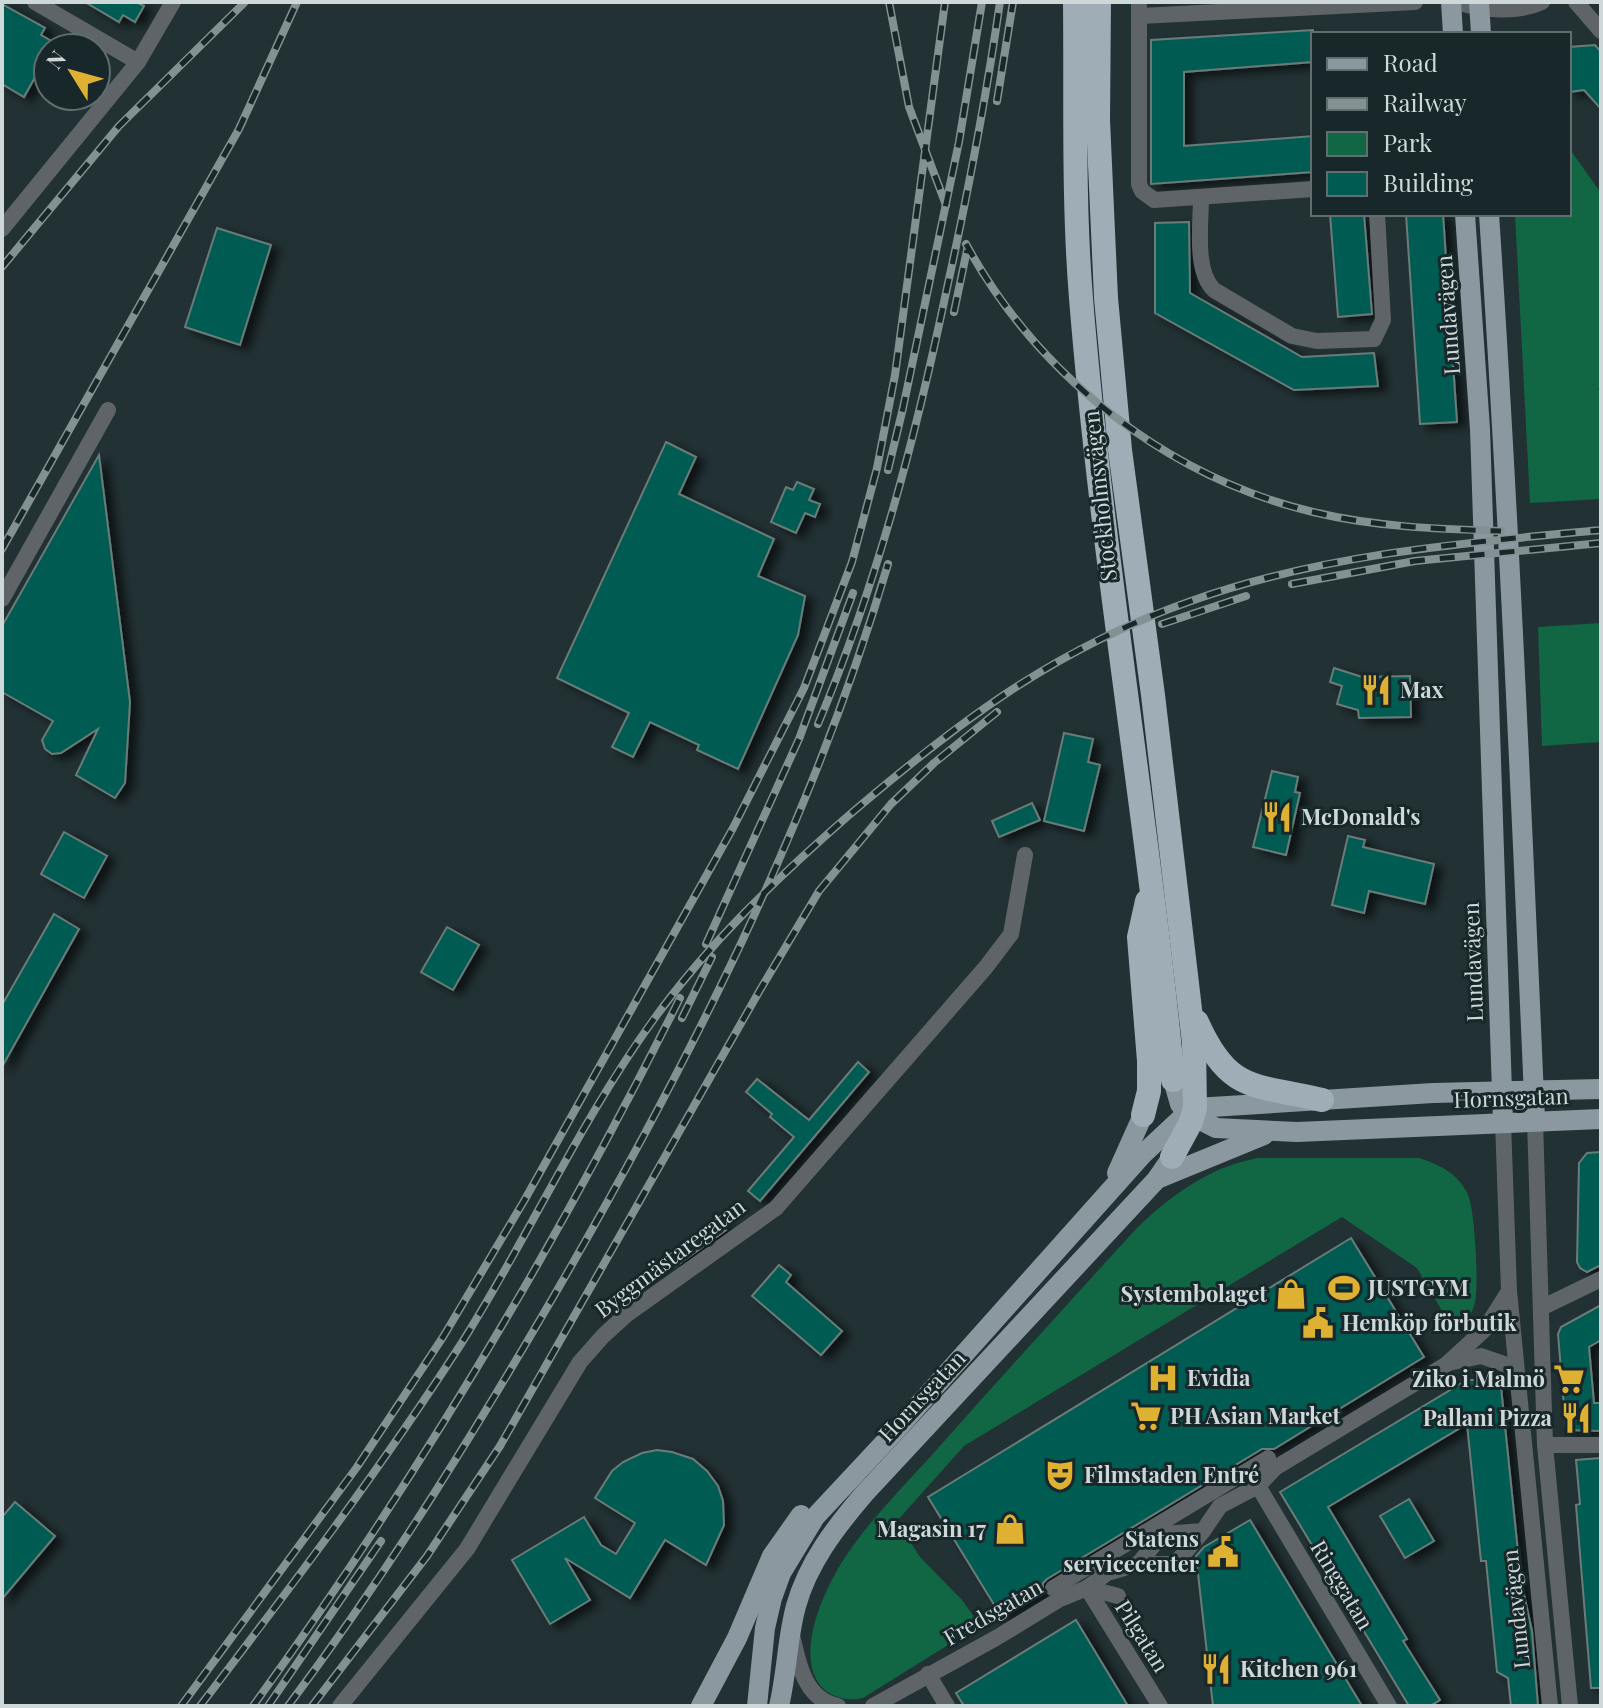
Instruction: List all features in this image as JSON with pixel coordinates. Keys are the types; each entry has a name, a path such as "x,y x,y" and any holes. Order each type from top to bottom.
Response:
{"highway":[{"name":"Stockholmsvägen","path":"1075,2 1075,149 1082,309 1113,597 1152,879 1173,1080"},
{"name":"Stockholmsvägen","path":"1099,2 1098,120 1106,298 1135,579 1153,695 1187,981"},
{"name":"Stockholmsvägen","path":"1143,1115 1149,1091 1149,1061 1139,937 1152,879"},
{"path":"1187,981 1197,1022 1206,1041 1235,1077 1270,1091 1322,1100"},
{"path":"1172,1157 1191,1112 1194,1043 1187,981"}],"main road":[{"path":"1453,32 1454,2"},
{"path":"1479,6 1481,32"},
{"name":"Lundavägen","path":"1465,216 1480,429 1503,1122"},
{"name":"Lundavägen","path":"1489,216 1526,875 1535,1120"},
{"path":"1173,1080 1180,1104 1191,1112"},
{"name":"Hornsgatan","path":"757,1705 765,1628 772,1598 781,1573 815,1517 1142,1155 1191,1112 1322,1100 1502,1090 1601,1089"},
{"name":"Hornsgatan","path":"1191,1112 1216,1128 1272,1132 1601,1119"},
{"name":"Hornsgatan","path":"1105,1198 1143,1115"},
{"path":"1157,1179 1272,1132"},
{"name":"Hornsgatan","path":"782,1706 796,1606 810,1570 840,1522 1157,1179 1172,1157"},
{"path":"701,1706 737,1638 772,1556 789,1531 825,1489 899,1427"}],"street":[{"path":"35,2 138,62"},
{"path":"2,229 138,62 173,2"},
{"path":"1311,189 1154,200 1142,191 1139,184 1139,9 1415,2"},
{"path":"1454,2 1531,7 1542,2"},
{"path":"1576,2 1601,31"},
{"path":"1201,197 1202,270 1206,282 1214,290 1292,336 1317,341 1374,339 1383,320 1377,216"},
{"path":"2,599 108,410"},
{"name":"Byggmästaregatan","path":"340,1706 467,1549 580,1362 626,1315 776,1208 986,967 1011,934 1025,855"},
{"name":"Lundavägen","path":"1535,1120 1545,1445 1570,1706"},
{"name":"Lundavägen","path":"1503,1122 1509,1291 1550,1706"},
{"path":"1543,1307 1601,1279"},
{"name":"Fredsgatan","path":"871,1705 996,1638 1060,1599 1087,1588 1107,1573 1138,1564 1175,1564 1220,1506 1258,1486 1275,1468 1447,1364 1485,1329 1509,1291"},
{"name":"Fredsgatan","path":"1447,1364 1481,1356 1516,1368"},
{"path":"1545,1445 1601,1445"},
{"path":"1053,1588 1268,1458"},
{"name":"Ringgatan","path":"1258,1486 1389,1706"},
{"name":"Fredsgatan","path":"1138,1564 1163,1534 1203,1531"},
{"path":"1066,1609 1087,1588 1118,1596"},
{"name":"Pilgatan","path":"1087,1588 1160,1706"},
{"path":"791,1628 806,1682 816,1695 838,1706"},
{"path":"928,1674 947,1706"}],"green space":[{"path":"1571,151 1601,193 1601,386 1598,389 1601,393 1601,499 1530,503 1515,216 1571,216"},
{"path":"1601,623 1601,742 1542,746 1538,627"},
{"path":"1258,1158 1419,1158 1454,1176 1468,1195 1476,1248 1475,1302 1465,1323 1455,1333 1417,1268 1342,1217 964,1446 897,1521 920,1557 962,1600 980,1625 863,1698 843,1698 825,1690 816,1679 811,1665 810,1649 817,1614 832,1580 869,1525 1136,1229 1163,1205 1207,1175"}],"building":[{"path":"85,2 136,2 144,6 135,22 123,15 119,22"},
{"path":"2,4 45,28 43,32 32,32 32,83 24,97 2,84"},
{"path":"1313,30 1311,62 1184,72 1184,146 1311,136 1311,172 1151,184 1151,40"},
{"path":"1595,45 1601,52 1601,109 1584,90 1571,92 1571,47"},
{"path":"1330,216 1364,216 1372,314 1338,317"},
{"path":"1406,216 1443,216 1457,422 1420,424"},
{"path":"1189,222 1190,293 1302,357 1374,353 1378,386 1294,390 1155,313 1155,223"},
{"path":"217,228 271,245 240,345 185,327"},
{"path":"666,442 696,457 679,494 774,539 758,576 805,596 798,635 738,769 697,750 699,745 650,722 633,757 612,747 629,713 557,678"},
{"path":"99,455 130,702 125,783 115,798 76,775 98,729 61,753 52,754 45,749 42,740 53,721 2,692 2,626"},
{"path":"797,482 814,489 809,500 820,504 815,517 805,513 796,533 771,522 786,487 793,490"},
{"name":"Max","path":"1334,668 1362,677 1410,676 1411,717 1359,718 1358,710 1337,704 1342,686 1330,682"},
{"path":"1064,733 1093,739 1088,762 1100,765 1084,831 1044,821"},
{"path":"1272,771 1298,777 1295,792 1300,793 1286,855 1253,847"},
{"path":"1032,803 1040,820 999,837 992,821"},
{"path":"64,832 107,856 84,898 41,874"},
{"path":"1348,836 1365,840 1363,847 1434,864 1425,904 1369,891 1364,913 1332,905"},
{"path":"54,914 79,929 2,1067 2,1005"},
{"path":"447,927 479,945 453,990 421,972"},
{"path":"858,1062 869,1072 760,1201 748,1191 794,1137 746,1092 757,1079 809,1120"},
{"path":"1601,1152 1601,1265 1587,1272 1577,1262 1579,1163 1587,1153"},
{"path":"720,1221 726,1230 676,1266 670,1257"},
{"path":"1351,1238 1424,1357 1274,1449 1262,1449 1047,1579 1043,1583 1043,1591 1001,1616 928,1497"},
{"path":"779,1265 791,1275 786,1282 842,1331 821,1355 752,1296"},
{"path":"1601,1305 1601,1340 1589,1347 1594,1403 1601,1403 1601,1431 1566,1430 1558,1334 1561,1327"},
{"path":"1467,1380 1495,1380 1501,1387 1521,1581 1532,1631 1538,1706 1511,1706 1508,1678 1497,1672 1486,1561 1481,1561 1467,1424 1328,1507 1440,1700 1430,1706 1409,1706 1280,1492"},
{"path":"657,1450 693,1459 718,1486 723,1501 724,1525 706,1565 665,1540 630,1598 565,1558 590,1600 550,1624 512,1560 584,1517 601,1545 616,1554 635,1523 595,1498 612,1471 623,1462"},
{"path":"1600,1458 1601,1688 1591,1688 1576,1505 1580,1504 1576,1460"},
{"path":"1409,1499 1434,1541 1405,1558 1380,1516"},
{"path":"15,1502 55,1536 2,1599 2,1517"},
{"path":"1250,1520 1362,1706 1213,1706 1196,1556 1204,1547"},
{"path":"1076,1620 1128,1706 964,1706 956,1693"}],"railway":[{"path":"2,549 239,129 297,2"},
{"path":"889,2 909,107 946,205"},
{"path":"181,1706 357,1467 443,1337 524,1201 733,828 804,688 852,562 877,468 895,375 945,2"},
{"path":"888,470 959,142 982,2"},
{"path":"818,724 877,564 922,399 969,181 1000,2"},
{"path":"997,101 1013,2"},
{"path":"2,267 119,126 244,3"},
{"path":"966,244 996,292 1030,337 1069,378 1158,447 1207,474 1259,496 1336,517 1407,526 1501,531"},
{"path":"954,312 967,250"},
{"path":"200,1706 334,1528 430,1391 485,1304 602,1098 654,1019 745,912 888,782 968,720 1051,666 1141,620 1191,601 1241,585 1342,561 1445,546 1601,530"},
{"path":"1292,584 1415,561 1601,543"},
{"path":"288,1706 400,1546 504,1381 663,1099 750,925 789,836 826,747 888,564"},
{"path":"706,944 799,739 853,593"},
{"path":"1162,624 1246,596"},
{"path":"312,1706 427,1556 500,1446 819,891 891,804 934,763 997,712"},
{"path":"682,1018 712,957"},
{"path":"253,1706 371,1536 481,1361 584,1181 680,998"},
{"path":"268,1706 381,1541"}],"place":[{"name":"Max","path":"1376,690"},
{"name":"McDonald's","path":"1277,817"},
{"name":"JUSTGYM","path":"1344,1288"},
{"name":"Systembolaget","path":"1291,1294"},
{"name":"Hemköp förbutik","path":"1318,1323"},
{"name":"Evidia","path":"1163,1378"},
{"name":"Ziko i Malmö","path":"1569,1379"},
{"name":"PH Asian Market","path":"1146,1416"},
{"name":"Pallani Pizza","path":"1576,1418"},
{"name":"Filmstaden Entré","path":"1060,1475"},
{"name":"Magasin 17","path":"1010,1529"},
{"name":"Statens servicecenter","path":"1223,1552"},
{"name":"Kitchen 961","path":"1216,1669"}]}
